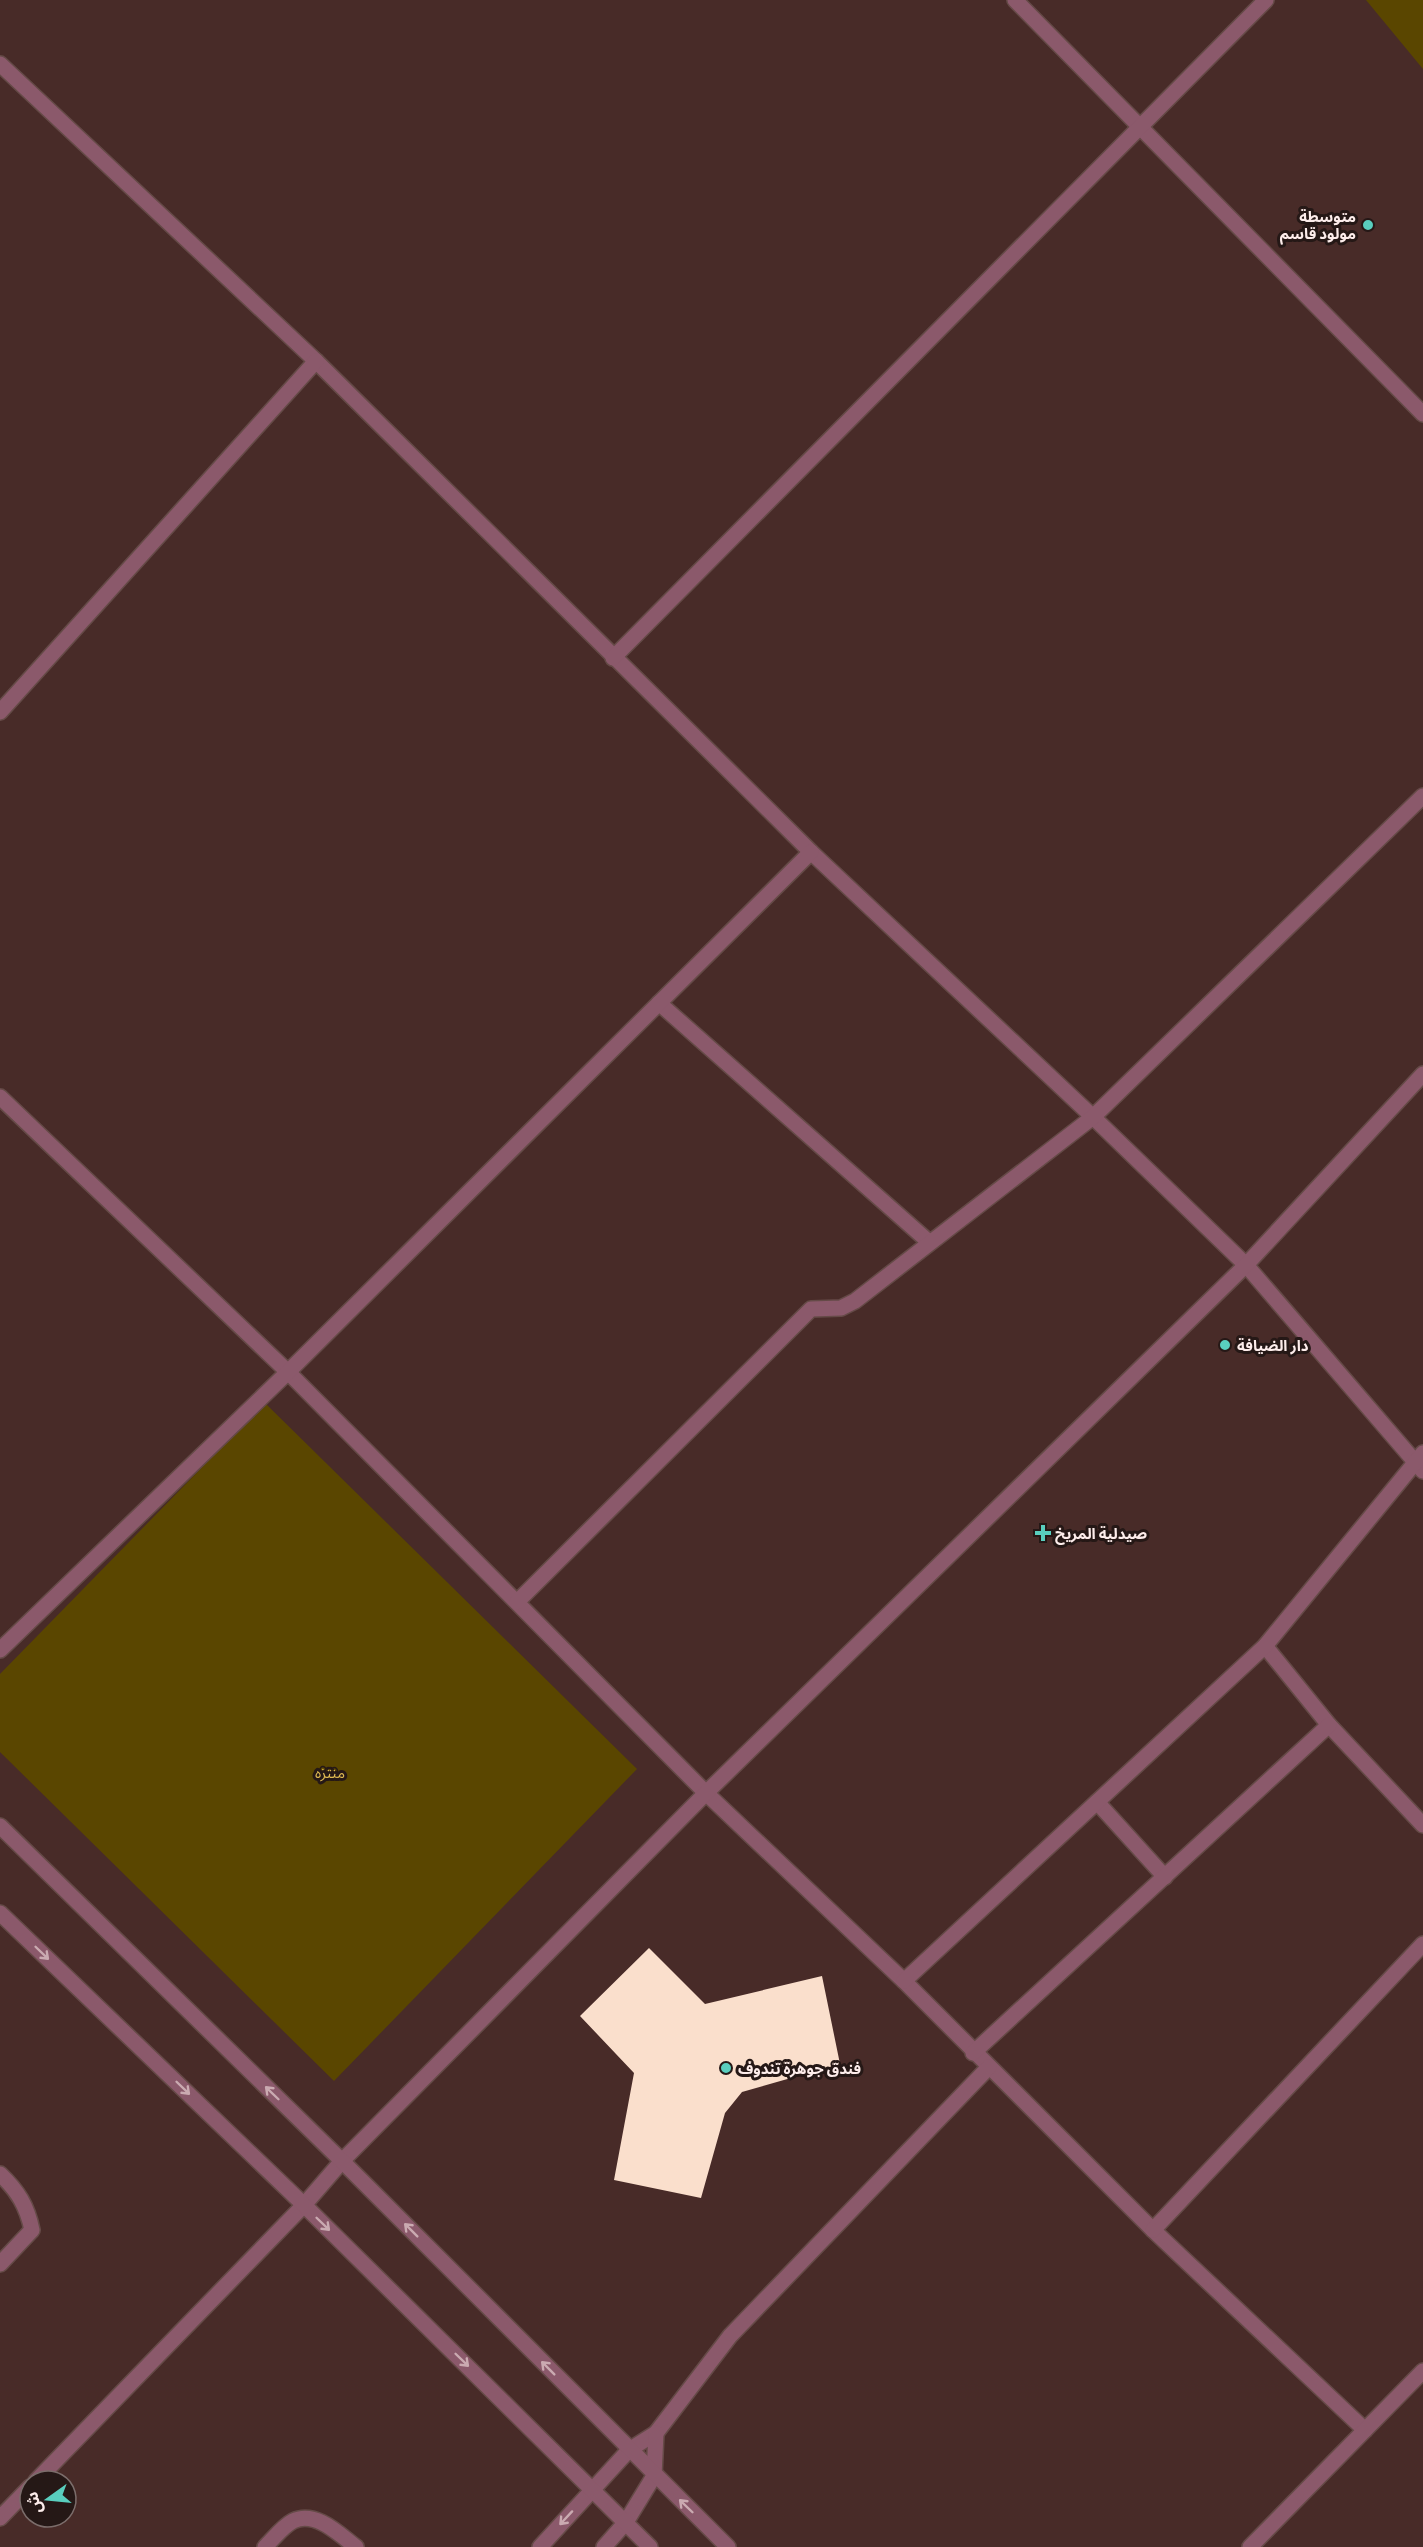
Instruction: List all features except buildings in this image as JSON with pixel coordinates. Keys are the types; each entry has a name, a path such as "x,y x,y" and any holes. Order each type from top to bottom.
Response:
{"street":[{"path":"1015,0 1423,414"},
{"path":"613,658 1266,0"},
{"path":"0,64 316,361 811,852 1094,1117 1246,1265 1420,1462 1265,1646 904,1981"},
{"path":"0,712 316,361"},
{"path":"516,1602 811,1310 841,1308 855,1301 1094,1117 1423,796"},
{"path":"0,1650 288,1372 811,852"},
{"path":"659,1003 929,1242"},
{"path":"48,2469 304,2205 342,2161 706,1793 1246,1265 1423,1074"},
{"path":"0,1097 288,1372 706,1793 904,1981 973,2053 990,2067 1153,2230 1365,2430"},
{"path":"1265,1646 1329,1725 1423,1825"},
{"path":"973,2053 1329,1725"},
{"path":"1097,1802 1165,1877"},
{"path":"0,1826 342,2161 654,2476 728,2547"},
{"path":"0,1913 304,2205 650,2547"},
{"path":"1153,2230 1423,1944"},
{"path":"540,2547 629,2450 657,2433 730,2336 990,2067"},
{"path":"0,2174 17,2189 28,2211 32,2230 0,2265"},
{"path":"1250,2547 1423,2371"},
{"path":"604,2547 626,2522 654,2476 657,2433"},
{"path":"0,2518 18,2499"},
{"path":"265,2547 293,2521 308,2518 334,2529 356,2547"}],"green space":[{"path":"1366,0 1423,0 1423,69"},
{"name":"منتزه","path":"265,1403 637,1769 334,2081 0,1752 0,1674"}],"place":[{"name":"متوسطة مولود قاسم","path":"1368,225"},
{"name":"دار الضيافة","path":"1225,1345"},
{"name":"صيدلية المريخ","path":"1043,1533"},
{"name":"فندق جوهرة تندوف","path":"726,2068"}]}
